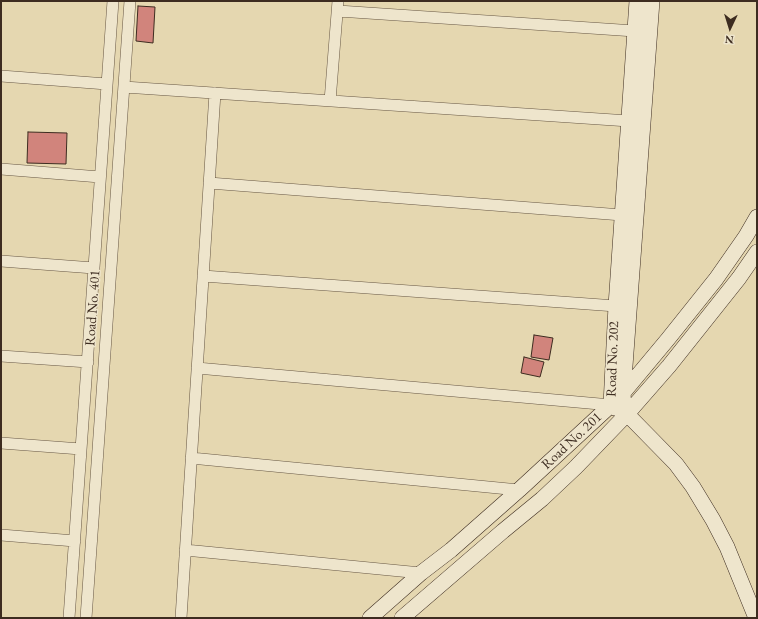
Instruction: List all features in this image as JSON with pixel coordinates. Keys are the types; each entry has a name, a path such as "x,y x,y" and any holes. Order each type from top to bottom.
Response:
{"street":[{"name":"Road No. 401","path":"69,618 113,1"},
{"name":"Road No. 401","path":"86,618 130,1"},
{"name":"Road No. 202","path":"626,414 615,409 612,405 616,306 637,1"},
{"name":"Road No. 202","path":"626,414 623,393 652,1"},
{"path":"330,101 338,6 635,32"},
{"path":"1,76 107,84"},
{"path":"124,87 629,122"},
{"path":"181,618 215,93"},
{"path":"1,169 100,177"},
{"path":"209,184 622,215"},
{"name":"Road No. 201","path":"370,618 451,550 612,405 716,279 746,236 757,217"},
{"name":"Road No. 201","path":"402,618 502,531 542,499 576,467 669,366 739,278 757,252"},
{"path":"1,261 94,268"},
{"path":"203,276 616,306"},
{"path":"1,356 88,362"},
{"path":"197,368 612,405"},
{"path":"626,414 676,464 693,487 727,547 756,618"},
{"path":"1,443 81,449"},
{"path":"191,458 519,490"},
{"path":"1,535 75,541"},
{"path":"185,550 422,573"}],"building":[{"path":"138,6 155,7 153,43 136,41"},
{"path":"28,132 67,133 66,164 27,163"},
{"path":"534,335 553,338 549,360 531,357"},
{"path":"524,357 544,362 540,377 521,373"}]}
